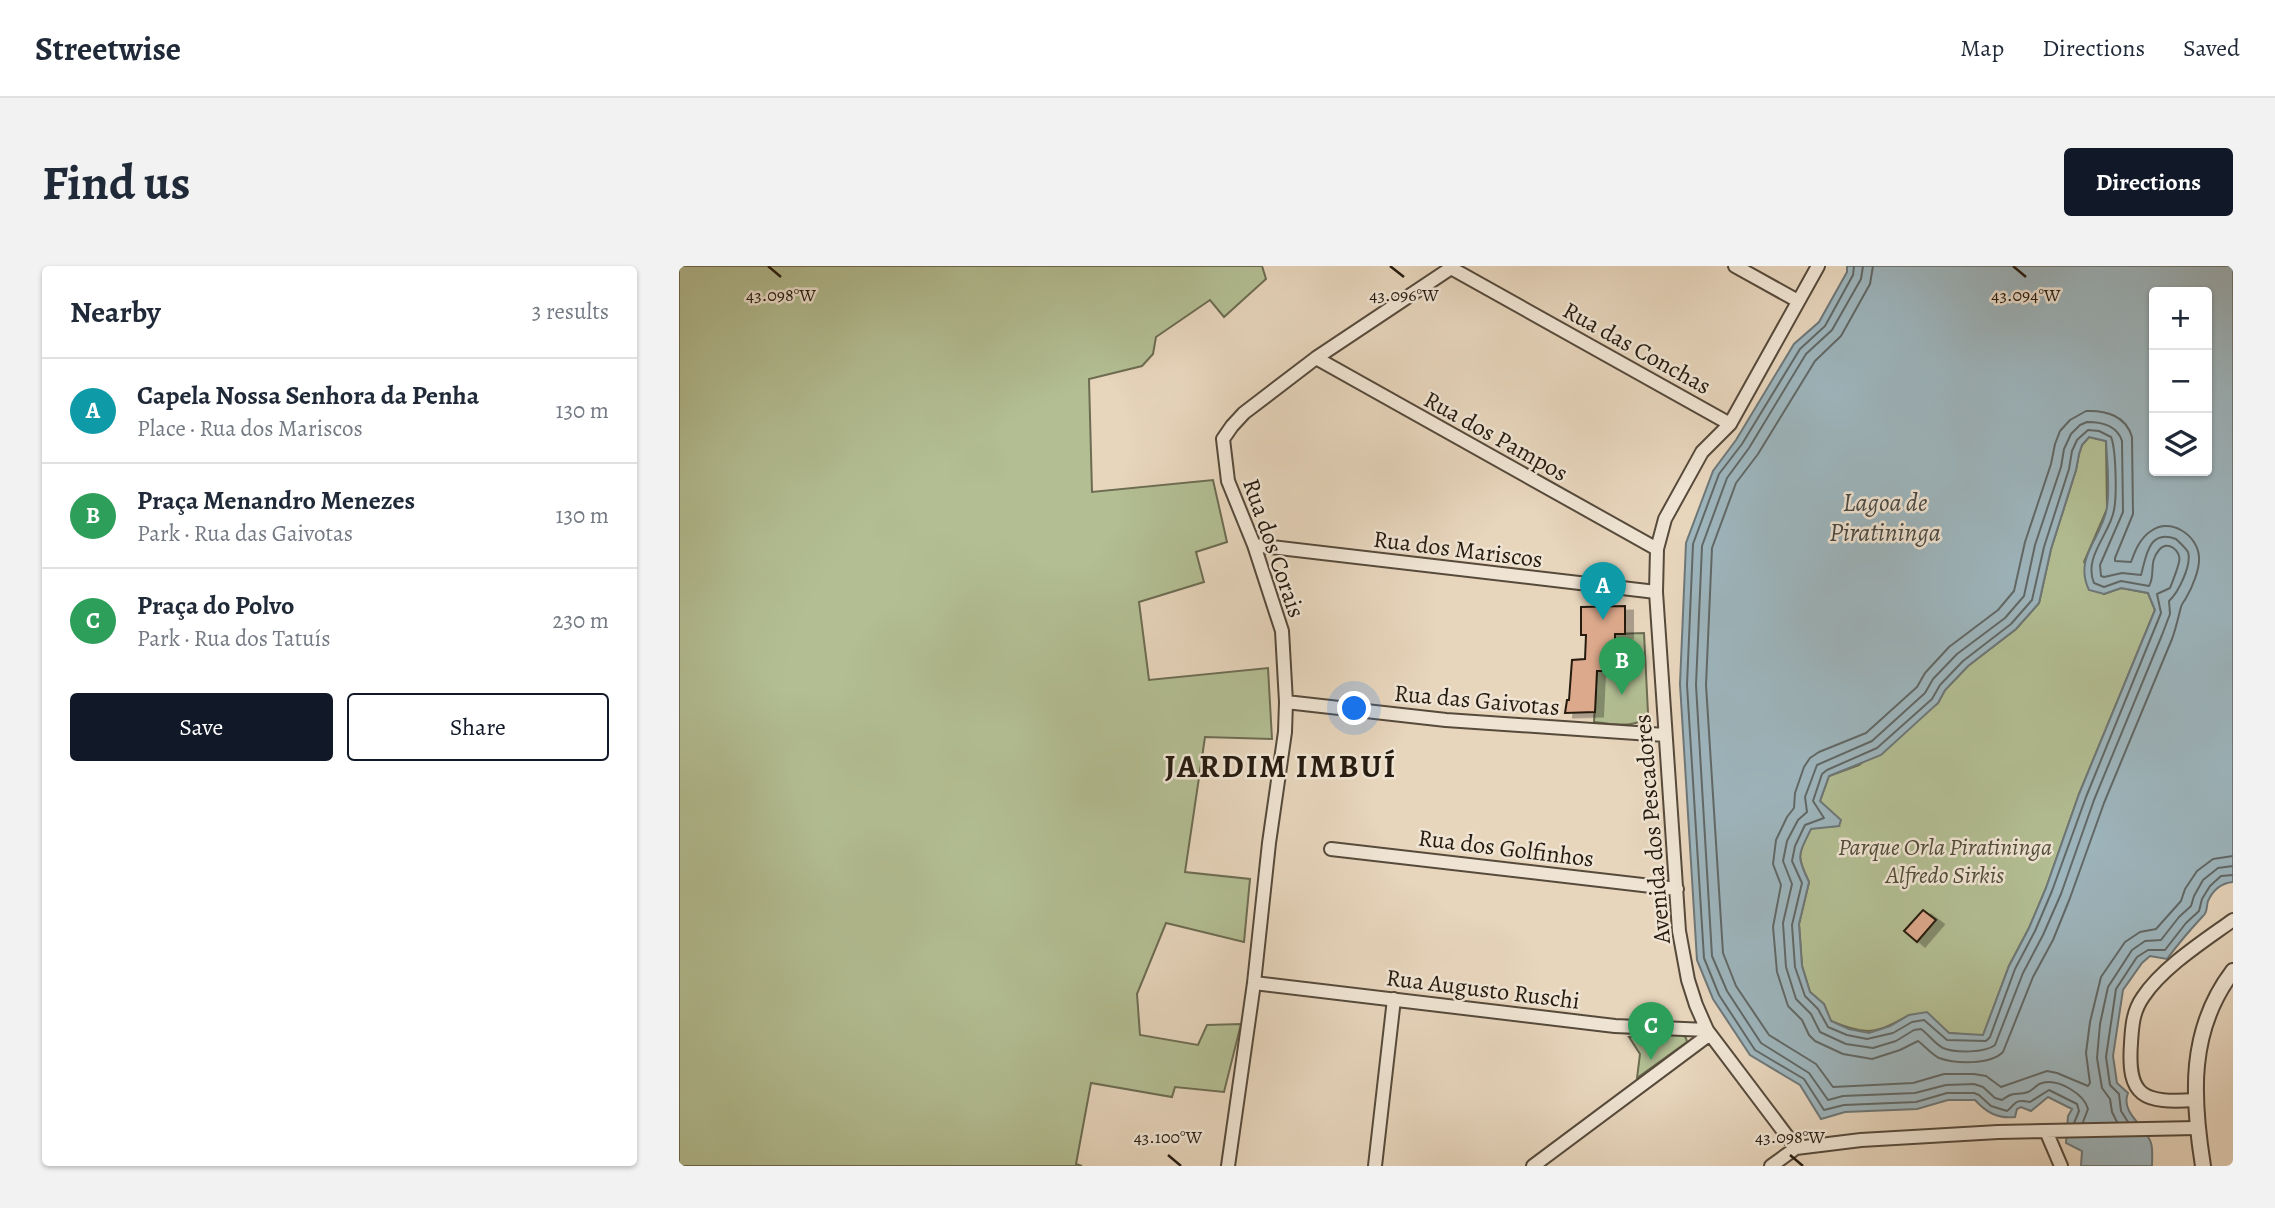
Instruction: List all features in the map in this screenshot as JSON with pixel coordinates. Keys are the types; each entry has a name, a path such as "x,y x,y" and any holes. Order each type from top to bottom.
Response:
{"street":[{"path":"1735,266 1798,301"},
{"name":"Avenida dos Pescadores","path":"1796,1148 1709,1032 1696,1005 1688,979 1679,930 1656,593 1657,549 1665,519 1702,452 1730,424 1818,266"},
{"name":"Rua dos Corais","path":"1228,1166 1254,984 1269,843 1285,732 1286,702 1282,631 1254,545 1228,481 1223,439 1244,414 1315,358 1453,267"},
{"name":"Rua das Conchas","path":"1453,267 1730,424"},
{"name":"Rua dos Pampos","path":"1315,358 1657,549"},
{"name":"Rua dos Mariscos","path":"1254,545 1656,593"},
{"name":"Rua das Gaivotas","path":"1286,702 1446,720 1665,735"},
{"name":"Rua dos Golfinhos","path":"1332,849 1677,889"},
{"path":"2195,1100 2156,1099 2137,1088 2130,1071 2133,1016 2144,995 2156,981 2233,920"},
{"path":"2203,1166 2195,1100 2197,1060 2202,1035 2220,989 2233,971"},
{"name":"Rua Augusto Ruschi","path":"1254,984 1615,1026 1709,1032"},
{"path":"1375,1166 1394,999"},
{"path":"1532,1166 1709,1032"},
{"path":"1771,1166 1796,1148 1938,1135 2197,1128"},
{"path":"2046,1131 2061,1166"}],"green space":[{"path":"679,266 1262,266 1266,279 1224,317 1210,300 1156,337 1153,354 1142,366 1089,379 1092,492 1213,480 1227,542 1196,552 1204,582 1139,602 1149,680 1268,668 1272,739 1205,737 1185,872 1250,879 1244,942 1166,923 1137,994 1140,1035 1198,1045 1207,1025 1241,1024 1224,1092 1175,1087 1172,1097 1091,1083 1076,1164 1082,1166 679,1166"},
{"name":"Parque Orla Piratininga Alfredo Sirkis","path":"2089,437 2106,441 2107,509 2084,562 2104,594 2121,588 2148,593 2155,610 2079,794 2046,888 2009,966 1983,1036 1949,1033 1909,1015 1871,1031 1853,1029 1831,1021 1824,1004 1810,992 1802,966 1799,924 1809,882 1800,860 1803,844 1811,828 1839,826 1820,801 1829,776 1859,765 1938,703 1945,690 1968,666 2016,629 2039,603 2051,549 2079,454"},
{"path":"1644,633 1648,713 1644,719 1631,724 1594,722 1597,671 1615,671 1615,634"},
{"path":"1682,1034 1687,1042 1637,1078 1640,1054 1629,1037"}],"water":[{"name":"Lagoa de Piratininga","path":"1847,266 2233,266 2233,882 2218,888 2212,894 2205,914 2167,959 2150,956 2123,990 2113,1056 2117,1083 2128,1093 2127,1107 2151,1143 2152,1166 2081,1166 2082,1151 2066,1143 2068,1116 2072,1109 2048,1097 2031,1111 2021,1107 2017,1109 2015,1117 1992,1114 1975,1100 1948,1100 1917,1109 1845,1112 1821,1119 1800,1085 1750,1055 1713,999 1697,960 1680,684 1686,543 1713,471 1736,440 1794,344 1819,322 1847,272","holes":["2089,437 2106,441 2107,507 2087,557 2085,578 2089,590 2104,594 2121,588 2148,593 2155,610 2079,794 2046,888 2009,966 1983,1035 1949,1033 1927,1012 1909,1015 1890,1026 1869,1033 1849,1029 1831,1021 1824,1004 1810,992 1802,966 1799,924 1809,882 1800,860 1801,851 1811,829 1839,826 1841,820 1820,801 1829,776 1881,755 1938,703 1945,690 1968,666 2016,629 2039,603 2051,549 2082,445"]}],"building":[{"path":"1625,606 1625,634 1615,634 1615,671 1597,671 1595,712 1565,713 1569,700 1572,660 1585,659 1586,635 1581,635 1581,607"},
{"path":"1923,910 1936,920 1917,942 1904,931"}],"place":[{"name":"Capela Nossa Senhora da Penha","path":"1603,620"},
{"name":"Praça Menandro Menezes","path":"1622,695"},
{"name":"Praça do Polvo","path":"1651,1060"}],"district":[{"name":"JARDIM IMBUÍ","path":"1281,766"}]}
